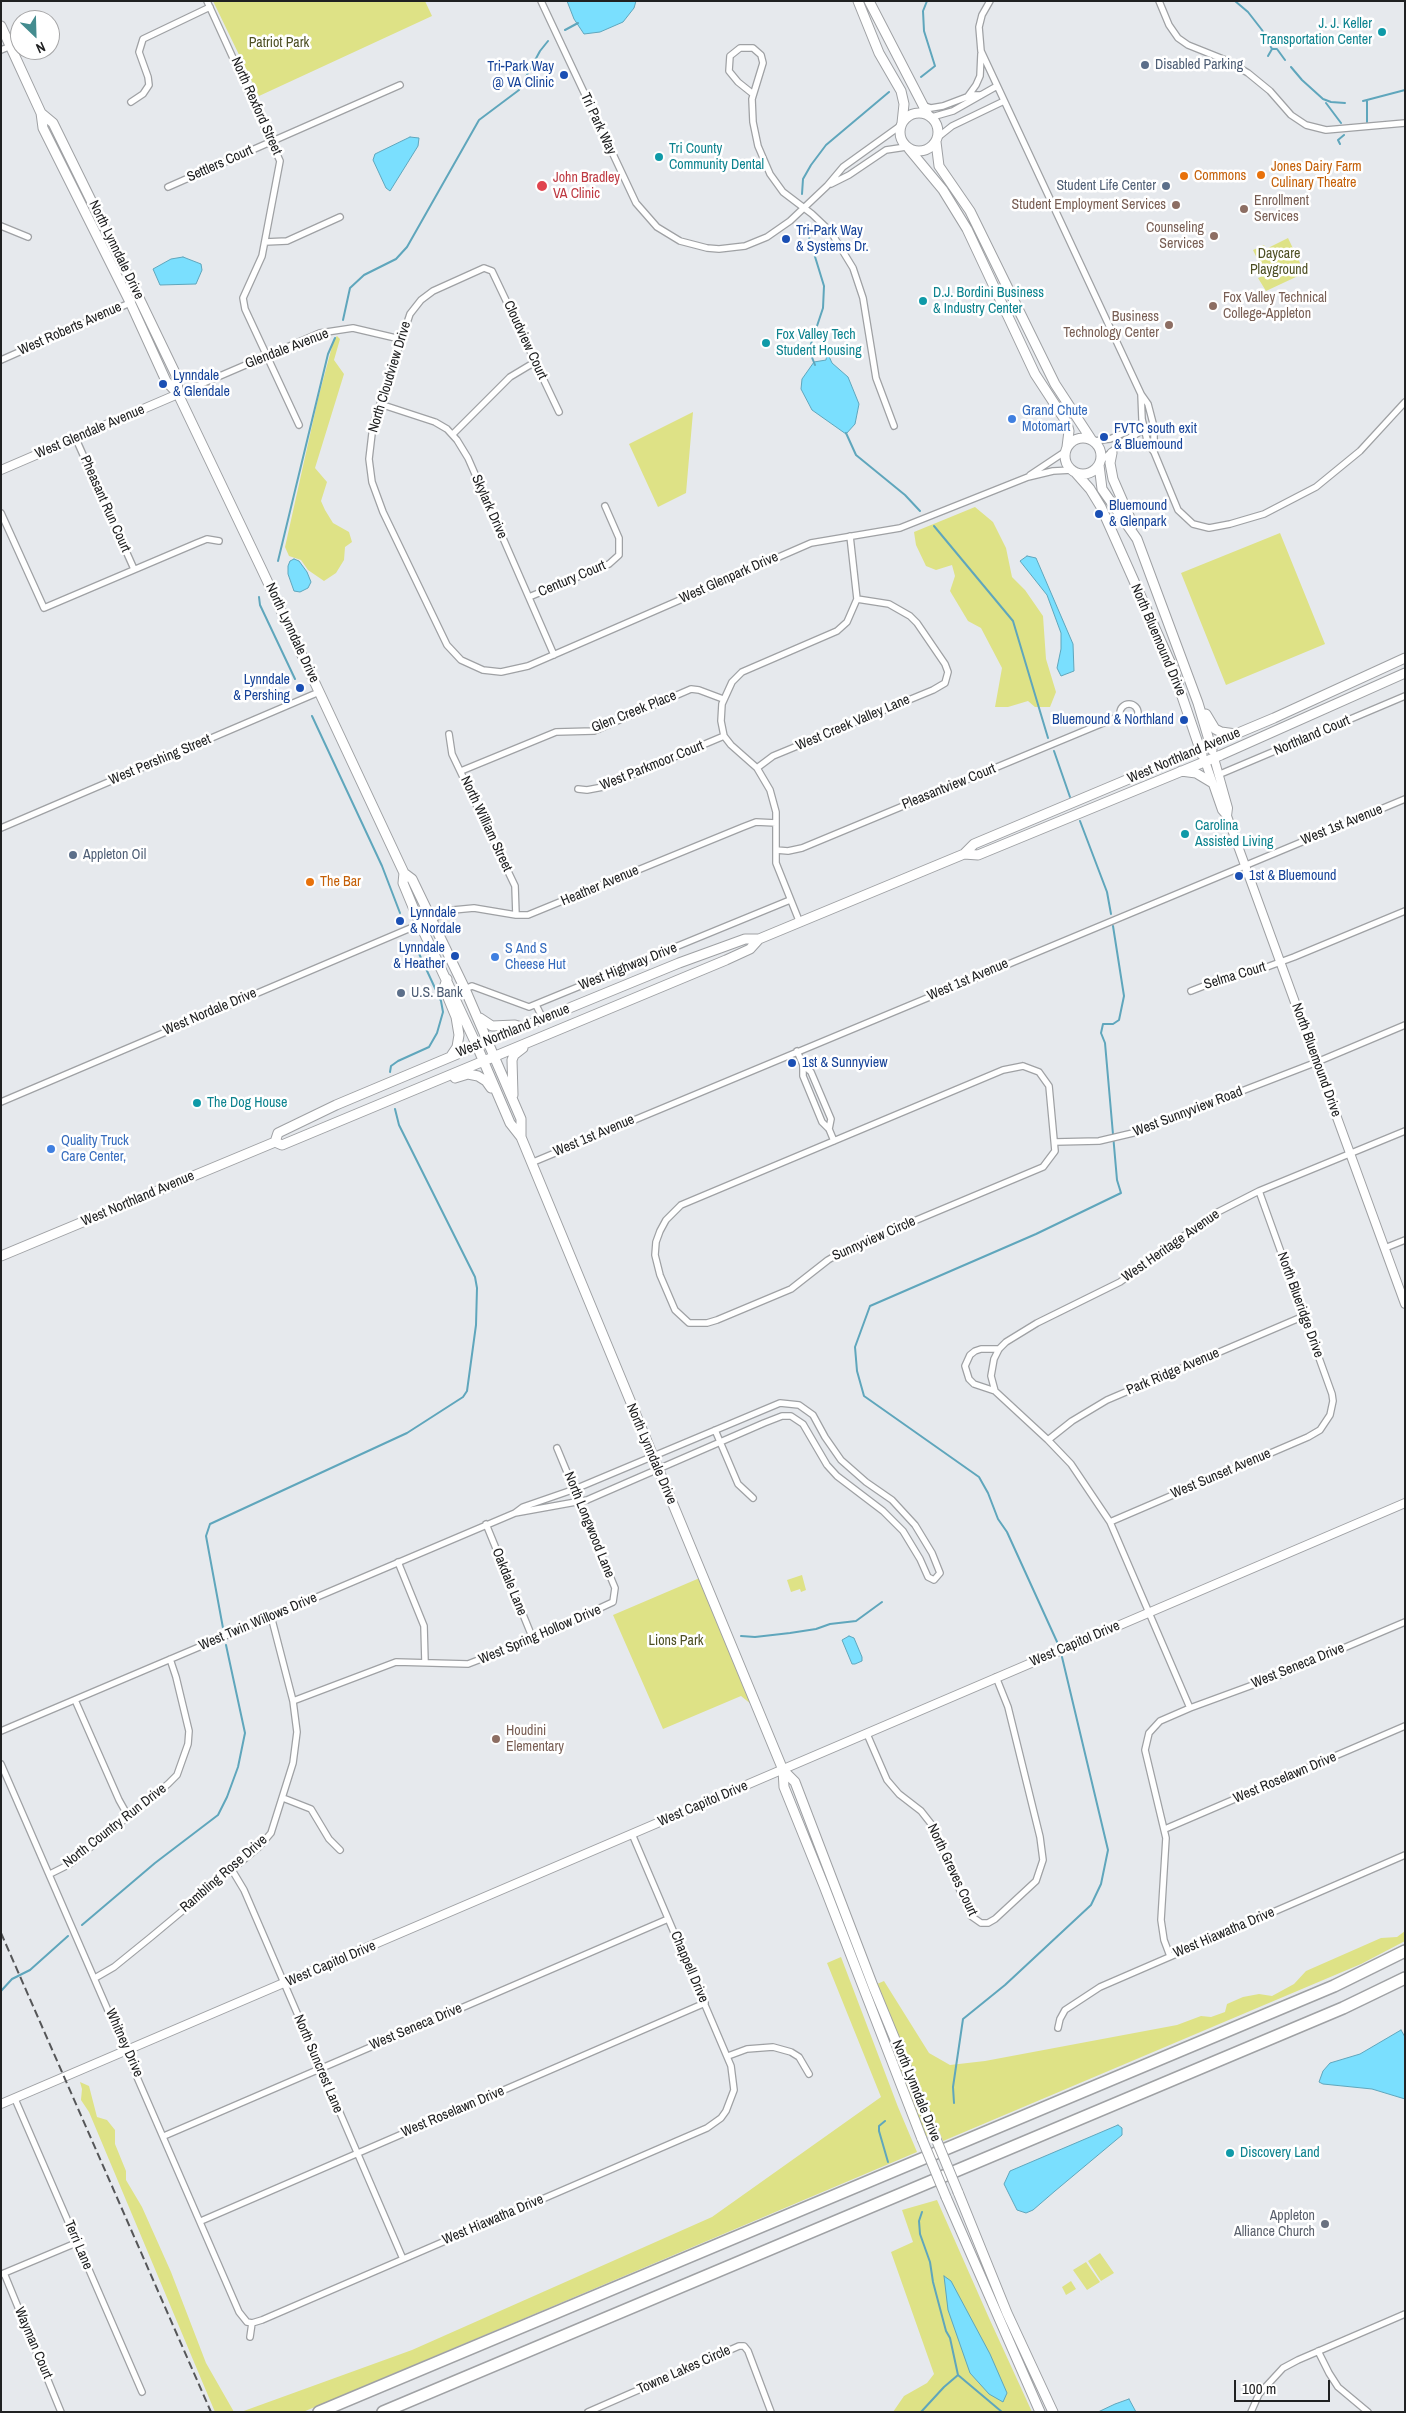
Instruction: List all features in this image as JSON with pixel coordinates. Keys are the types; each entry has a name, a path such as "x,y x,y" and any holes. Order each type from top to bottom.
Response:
{"highway":[{"path":"319,2412 1334,1986 1405,1951"},
{"path":"383,2412 1343,2008 1405,1978"}],"main road":[{"path":"858,1 879,53 901,91 904,104 900,138 943,190 964,222 1035,374 1067,423 1069,431 1066,461 1073,471 1088,473 1100,463 1101,450 1055,384 970,211 939,166 938,127 922,105 870,1"},
{"name":"North Lynndale Drive","path":"1,26 10,44"},
{"name":"North Lynndale Drive","path":"17,60 41,113 43,128 130,302 166,381 178,394 404,873 412,879 477,1014 521,1119 521,1137"},
{"name":"North Lynndale Drive","path":"41,113 53,123 139,298 177,377 178,394"},
{"path":"901,124 914,113 930,116"},
{"path":"908,148 924,151 937,140"},
{"path":"1067,449 1078,438 1093,440"},
{"path":"1112,453 1110,462 1113,479 1137,539"},
{"name":"North Bluemound Drive","path":"1100,463 1102,489 1137,539 1198,703 1214,758"},
{"name":"North Bluemound Drive","path":"1073,471 1090,489 1101,507 1171,664 1205,761"},
{"name":"West Northland Avenue","path":"275,1142 278,1133 336,1105 679,962 745,939 760,939 800,923 964,854 974,844 1210,746 1405,658"},
{"name":"West Northland Avenue","path":"964,854 978,855 1214,758 1405,673"},
{"path":"1198,703 1215,729 1221,732 1236,734"},
{"path":"1181,771 1196,773 1211,782"},
{"name":"North Lynndale Drive","path":"404,873 403,883 420,924 484,1060 510,1123 521,1137 783,1770 784,1787 922,2139 1040,2412"},
{"name":"West Northland Avenue","path":"1,1256 275,1142 282,1145 496,1056 750,949 760,939"},
{"path":"447,979 444,988 456,1017 459,1035 457,1047 451,1057"},
{"path":"477,1014 492,1026 515,1025 522,1027"},
{"path":"512,1097 515,1091 512,1060 518,1052 534,1040"},
{"path":"410,1091 420,1092 468,1074 482,1078 497,1092"},
{"name":"North Lynndale Drive","path":"783,1770 795,1782 799,1791 873,1986 1007,2313 1053,2412"}],"street":[{"name":"Tri Park Way","path":"541,1 626,183 641,210 657,227 680,241 713,249 752,244 767,237 781,229 804,208 827,186 843,167 901,124"},
{"path":"966,98 980,76 981,51 979,27 982,16 990,1"},
{"path":"1159,1 1169,25 1178,38 1188,45 1228,61 1248,73 1270,91 1292,115 1306,125 1326,130 1405,123"},
{"path":"131,102 143,94 148,85 148,77 139,52 141,41 146,36 209,4"},
{"name":"North Rexford Street","path":"209,4 279,155 280,167 260,262 243,298 245,309 299,425"},
{"path":"753,94 738,82 729,71 730,56 740,48 753,48 762,59 763,64 753,94 753,122 758,146 765,164 783,192 831,232 853,268 863,298 876,378 894,426"},
{"path":"981,51 1141,394 1148,404 1154,427 1154,452"},
{"name":"Settlers Court","path":"168,188 400,85"},
{"path":"930,116 953,111 997,86"},
{"path":"922,105 931,108 943,106 980,95"},
{"path":"937,140 960,122 1004,101"},
{"name":"Tri Park Way","path":"827,186 849,175 886,150 908,148"},
{"path":"265,242 287,241 340,217"},
{"path":"1,226 28,237"},
{"name":"North Cloudview Drive","path":"443,639 383,512 372,482 370,447 380,404 400,339 410,314 427,295 480,270 490,269"},
{"name":"Cloudview Court","path":"490,269 494,273 559,412"},
{"name":"West Roberts Avenue","path":"1,360 139,298"},
{"name":"Glendale Avenue","path":"178,394 320,333 343,328 369,330 400,339"},
{"path":"453,434 510,377 535,362"},
{"name":"West Glendale Avenue","path":"1,470 178,394"},
{"path":"1141,394 1148,444 1154,452 1181,515 1194,524 1203,527 1220,526 1268,512 1316,487 1360,451 1405,402"},
{"name":"Skylark Drive","path":"380,404 435,422 453,434 468,458 554,655"},
{"path":"1100,463 1124,441 1145,429 1154,427"},
{"path":"1093,440 1110,440 1135,428 1145,429"},
{"name":"Pheasant Run Court","path":"76,439 134,569"},
{"name":"West Glenpark Drive","path":"1028,477 1040,466 1067,449"},
{"name":"West Glenpark Drive","path":"443,639 462,660 475,667 492,672 518,669 800,547 912,524 1028,477 1053,471 1073,471"},
{"name":"Century Court","path":"529,597 615,560 619,555 620,544 605,506"},
{"name":"Pheasant Run Court","path":"1,513 44,608 207,539 219,541"},
{"path":"800,923 777,870 775,806 770,790 757,768 731,745 724,736 721,720 723,699 732,682 742,672 842,628 852,615 857,599 850,536"},
{"name":"West Creek Valley Lane","path":"757,768 773,756 933,690 944,683 947,678 945,664 917,623 910,616 889,604 857,599"},
{"name":"Glen Creek Place","path":"461,771 556,732 594,731 691,689 700,690 723,699"},
{"name":"West Pershing Street","path":"1,828 318,692"},
{"name":"Northland Court","path":"1218,775 1405,696"},
{"name":"Pleasantview Court","path":"776,850 788,851 802,848 1120,716"},
{"name":"North William Street","path":"449,734 452,754 515,886 516,916"},
{"name":"West Parkmoor Court","path":"578,789 588,790 603,787 724,736"},
{"name":"North Bluemound Drive","path":"1214,758 1228,808 1227,816"},
{"name":"North Bluemound Drive","path":"1205,761 1222,810 1227,816 1405,1304"},
{"name":"West 1st Avenue","path":"532,1163 1244,864 1405,799"},
{"name":"Heather Avenue","path":"420,924 465,908 484,909 516,916 528,915 756,822 776,823"},
{"name":"West Highway Drive","path":"465,989 472,986 529,1008 790,900"},
{"name":"Selma Court","path":"1191,991 1219,980 1256,971 1405,911"},
{"name":"West Nordale Drive","path":"1,1102 420,924"},
{"path":"536,1005 543,1019"},
{"name":"West Sunnyview Road","path":"1055,1142 1099,1140 1123,1136 1317,1062 1405,1025"},
{"path":"797,1051 803,1065 806,1083 822,1122 834,1141"},
{"name":"Sunnyview Circle","path":"1023,1066 1039,1072 1049,1086 1055,1142 1053,1156 1040,1169 845,1250 828,1260 791,1289 707,1323 697,1324 682,1318 670,1300 655,1255 656,1242 660,1231 673,1212 691,1200 834,1141 1003,1070 1023,1066"},
{"name":"West Heritage Avenue","path":"999,1349 1006,1342 1037,1323 1120,1282 1194,1227 1259,1191 1405,1131"},
{"name":"North Blueridge Drive","path":"1259,1191 1332,1394 1332,1407 1328,1419"},
{"path":"1385,1248 1405,1240"},
{"name":"Park Ridge Avenue","path":"1048,1440 1072,1421 1107,1400 1304,1316"},
{"path":"995,1391 991,1376 999,1349 975,1351 970,1355 966,1366 969,1379 974,1384 995,1391 1048,1440 1075,1470 1110,1522 1190,1708"},
{"path":"791,1402 810,1412 832,1448 852,1470 892,1500 920,1532 940,1571 937,1579 928,1577 913,1547 896,1523 842,1480 827,1465 803,1424 791,1416 782,1416 780,1403 791,1402"},
{"name":"West Twin Willows Drive","path":"1,1731 524,1507 575,1489 780,1403"},
{"name":"West Twin Willows Drive","path":"515,1512 580,1502 782,1416"},
{"name":"West Sunset Avenue","path":"1110,1522 1308,1437 1320,1430 1328,1419"},
{"path":"715,1430 738,1484 753,1498"},
{"name":"North Longwood Lane","path":"557,1448 615,1588 613,1602"},
{"path":"842,1480 852,1470"},
{"name":"West Capitol Drive","path":"1,2104 1405,1503"},
{"path":"896,1523 906,1514"},
{"name":"Oakdale Lane","path":"486,1524 533,1639"},
{"path":"398,1562 424,1626 425,1662"},
{"name":"West Spring Hollow Drive","path":"293,1701 387,1664 405,1661 468,1664 533,1639 613,1602"},
{"name":"Rambling Rose Drive","path":"95,1978 114,1967 232,1870 259,1847 271,1833 283,1798 297,1741 293,1701 271,1616"},
{"name":"West Seneca Drive","path":"1170,1956 1162,1932 1161,1920 1166,1852 1165,1829 1145,1750 1146,1743 1154,1726 1190,1708 1280,1675 1405,1622"},
{"name":"North Country Run Drive","path":"50,1874 70,1864 174,1779 188,1744 189,1731 170,1659"},
{"name":"North Greves Court","path":"867,1734 887,1780 899,1794 921,1811 932,1825 971,1916 976,1921 988,1922 995,1919 1036,1881 1043,1860 1040,1837 1008,1707 996,1677"},
{"path":"75,1700 119,1800 128,1816"},
{"name":"West Roselawn Drive","path":"1165,1829 1405,1726"},
{"name":"Whitney Drive","path":"1,1764 239,2312 249,2322"},
{"path":"283,1798 311,1809 329,1839 340,1850"},
{"name":"Chappell Drive","path":"632,1834 728,2056 735,2082 730,2103"},
{"name":"West Hiawatha Drive","path":"1058,2028 1065,2010 1088,1993 1405,1855"},
{"name":"North Suncrest Lane","path":"232,1870 244,1890 403,2259"},
{"name":"West Seneca Drive","path":"164,2136 668,1919"},
{"name":"West Roselawn Drive","path":"201,2221 705,2003"},
{"path":"728,2056 747,2049 772,2047 791,2052 799,2057 809,2074"},
{"name":"Terri Lane","path":"15,2099 142,2392"},
{"name":"West Hiawatha Drive","path":"249,2322 262,2320 707,2128 721,2118 730,2103"},
{"path":"2,2274 76,2243"},
{"name":"Wayman Court","path":"2,2274 62,2412"},
{"path":"1251,2412 1259,2394 1274,2376 1291,2364 1405,2314"},
{"path":"249,2322 250,2337"},
{"name":"Towne Lakes Circle","path":"588,2412 739,2346 744,2346 748,2352 770,2412"},
{"path":"1318,2351 1338,2387 1368,2412"}],"green space":[{"name":"Patriot Park","path":"213,1 425,1 432,16 259,96"},
{"name":"Daycare Playground","path":"1288,238 1301,265 1298,276 1266,291 1258,278 1265,275 1253,250 1264,245 1266,249"},
{"path":"337,336 340,339 334,360 344,374 315,468 327,482 321,501 325,510 333,523 349,532 352,542 345,547 344,560 336,573 324,581 308,570 301,560 289,556 285,547 318,399 334,339"},
{"path":"693,412 686,493 658,507 629,444"},
{"path":"975,507 993,522 1006,548 1012,577 1025,590 1043,616 1046,659 1056,692 1050,707 1035,707 1028,701 1008,707 995,707 1002,668 981,628 968,621 950,591 955,576 952,565 936,570 926,566 916,545 914,532"},
{"path":"1280,533 1325,644 1226,685 1181,573"},
{"path":"802,1575 806,1590 801,1592 800,1589 791,1592 787,1580"},
{"name":"Lions Park","path":"702,1577 756,1708 741,1696 663,1729 613,1615"},
{"path":"1405,1931 1405,1941 1361,1964 943,2141 938,2128 936,2129 877,1984 884,1981 929,2053 950,2065 985,2061 1177,2025 1201,2016 1211,2017 1225,2012 1227,2004 1243,1997 1259,1994 1272,1996 1294,1984 1306,1971 1381,1938 1397,1937"},
{"path":"841,1957 917,2152 303,2412 241,2412 412,2350 712,2217 881,2097 827,1963"},
{"path":"867,1981 929,2136 925,2137 865,1982"},
{"path":"80,2082 89,2086 97,2117 107,2120 115,2130 115,2144 126,2171 126,2180 142,2207 171,2272 206,2363 234,2412 215,2412 89,2112 81,2100 82,2089"},
{"path":"937,2200 1032,2412 893,2412 904,2396 927,2383 934,2374 891,2252 913,2242 902,2210"},
{"path":"1100,2253 1114,2273 1101,2281 1088,2261"},
{"path":"1086,2262 1100,2282 1087,2290 1073,2270"},
{"path":"1071,2281 1076,2289 1066,2295 1062,2287"}],"water":[{"path":"567,1 636,1 634,8 623,22 600,32 584,34 574,19"},
{"path":"410,137 419,138 418,146 390,191 386,188 373,160 375,154"},
{"path":"183,257 201,264 202,270 196,284 160,285 153,269 171,259"},
{"path":"827,352 832,363 848,377 859,404 855,424 846,434 812,410 801,389 802,379 814,362 826,360"},
{"path":"1027,556 1036,558 1073,644 1074,671 1061,676 1057,668 1061,649 1061,633 1047,595 1020,561"},
{"path":"294,559 299,561 311,582 308,588 300,592 294,591 288,574 290,561"},
{"path":"849,1636 854,1638 862,1657 862,1661 855,1664 852,1664 842,1640"},
{"path":"1401,2030 1405,2037 1405,2099 1372,2089 1319,2082 1323,2071 1330,2063 1360,2054"},
{"path":"1118,2125 1122,2128 1122,2135 1033,2210 1026,2213 1017,2210 1004,2184 1010,2171"},
{"path":"944,2276 951,2281 990,2354 1007,2393 1003,2402 989,2394 970,2373 948,2310"},
{"path":"1129,2399 1136,2412 1098,2412 1115,2404"}],"waterway":[{"path":"921,77 935,66 924,31 923,11 927,1"},
{"path":"1235,1 1248,12 1262,30 1272,49 1277,49 1285,60"},
{"path":"565,30 578,23"},
{"path":"343,320 350,288 364,275 396,259 407,247 479,120 519,90 540,51 548,41"},
{"path":"1268,56 1272,49"},
{"path":"1291,67 1323,99 1331,102 1345,103"},
{"path":"1363,101 1405,90"},
{"path":"802,194 803,179 826,145 889,92"},
{"path":"1367,100 1367,122"},
{"path":"1326,103 1341,123"},
{"path":"1340,144 1338,140 1344,135"},
{"path":"805,224 824,286 823,308 809,350 815,365"},
{"path":"278,561 328,354 335,338"},
{"path":"846,433 856,455 905,495 920,511"},
{"path":"934,526 1013,621 1048,738"},
{"path":"259,597 260,605 295,679"},
{"path":"312,716 382,866 400,913"},
{"path":"1054,751 1070,797"},
{"path":"1080,821 1107,892 1111,914"},
{"path":"1058,1644 1007,1532 998,1519 988,1493 979,1477 864,1396 857,1371 855,1347 870,1306 1036,1234 1121,1193 1117,1180 1105,1043 1101,1033 1103,1024 1113,1024 1119,1020 1124,996 1113,926"},
{"path":"390,1072 391,1066 398,1061 429,1047 437,1033 443,1012 441,1001 415,945"},
{"path":"223,1628 206,1536 210,1524 407,1433 463,1397 467,1391 476,1325 477,1288 475,1277 399,1125 395,1109"},
{"path":"741,1636 755,1637 790,1633 816,1629 830,1624 856,1621 882,1602"},
{"path":"82,1925 155,1863 218,1815 238,1767 245,1733 226,1645"},
{"path":"954,2103 953,2087 963,2019 1005,1985 1091,1905 1101,1884 1108,1850 1062,1657"},
{"path":"1,1991 12,1979 30,1970 68,1936"},
{"path":"885,2121 879,2126 879,2131 888,2162"},
{"path":"921,2412 958,2375 950,2338 946,2331 933,2282 930,2262 920,2234 919,2221 922,2212"},
{"path":"958,2375 1002,2412"}],"railway":[{"path":"1,1933 211,2412"}],"place":[{"name":"J. J. Keller Transportation Center","path":"1382,32"},
{"name":"Disabled Parking","path":"1145,65"},
{"name":"Tri-Park Way @ VA Clinic","path":"564,75"},
{"name":"Tri County Community Dental","path":"659,157"},
{"name":"Jones Dairy Farm Culinary Theatre","path":"1261,175"},
{"name":"Commons","path":"1184,176"},
{"name":"John Bradley VA Clinic","path":"542,186"},
{"name":"Student Life Center","path":"1166,186"},
{"name":"Student Employment Services","path":"1176,205"},
{"name":"Enrollment Services","path":"1244,209"},
{"name":"Counseling Services","path":"1214,236"},
{"name":"Tri-Park Way & Systems Dr.","path":"786,239"},
{"name":"D.J. Bordini Business & Industry Center","path":"923,301"},
{"name":"Fox Valley Technical College-Appleton","path":"1213,306"},
{"name":"Business Technology Center","path":"1169,325"},
{"name":"Fox Valley Tech Student Housing","path":"766,343"},
{"name":"Lynndale & Glendale","path":"163,384"},
{"name":"Grand Chute Motomart","path":"1012,419"},
{"name":"FVTC south exit & Bluemound","path":"1104,437"},
{"name":"Bluemound & Glenpark","path":"1099,514"},
{"name":"Lynndale & Pershing","path":"300,688"},
{"name":"Bluemound & Northland","path":"1184,720"},
{"name":"Carolina Assisted Living","path":"1185,834"},
{"name":"Appleton Oil","path":"73,855"},
{"name":"1st & Bluemound","path":"1239,876"},
{"name":"The Bar","path":"310,882"},
{"name":"Lynndale & Nordale","path":"400,921"},
{"name":"Lynndale & Heather","path":"455,956"},
{"name":"S And S Cheese Hut","path":"495,957"},
{"name":"U.S. Bank","path":"401,993"},
{"name":"1st & Sunnyview","path":"792,1063"},
{"name":"The Dog House","path":"197,1103"},
{"name":"Quality Truck Care Center,","path":"51,1149"},
{"name":"Houdini Elementary","path":"496,1739"},
{"name":"Discovery Land","path":"1230,2153"},
{"name":"Appleton Alliance Church","path":"1325,2224"}]}
